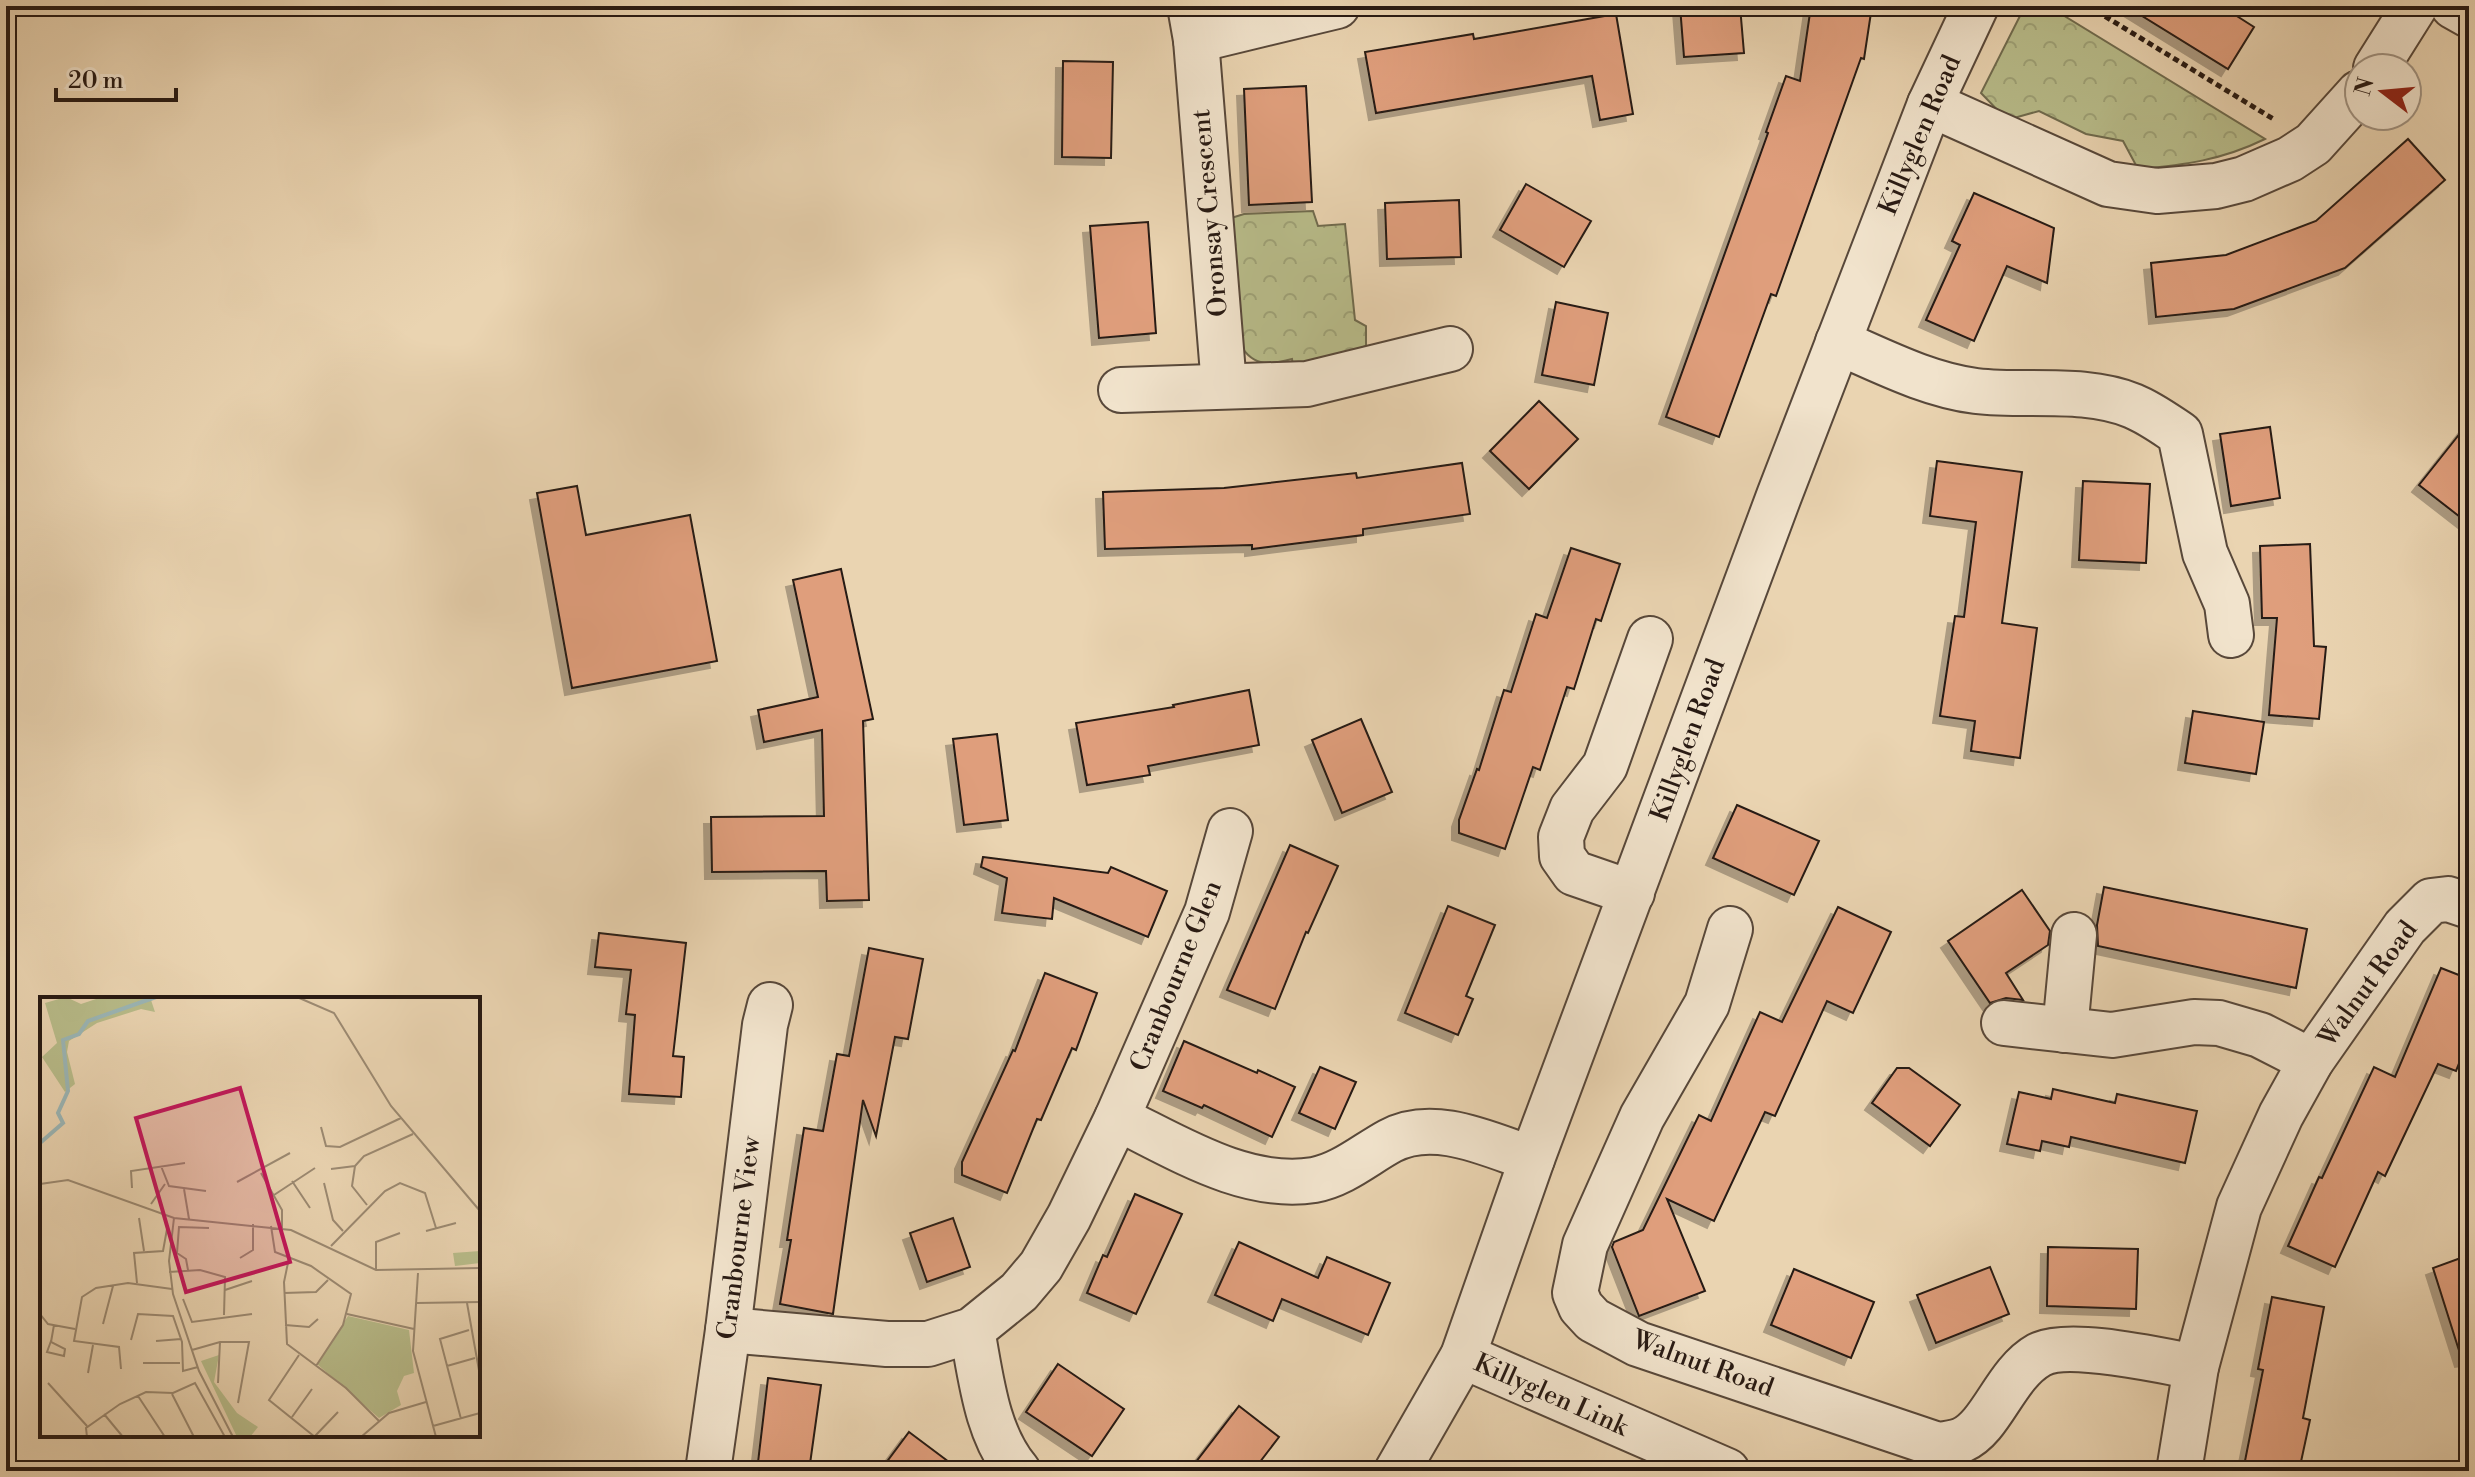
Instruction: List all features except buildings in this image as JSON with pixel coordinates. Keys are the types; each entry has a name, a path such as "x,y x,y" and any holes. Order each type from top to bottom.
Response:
{"street":[{"path":"1193,23 1337,6"},
{"name":"Killyglen Road","path":"1397,1471 1463,1356 1532,1159 1838,342 1930,104 1976,6"},
{"path":"2386,52 2415,6"},
{"path":"2453,6 2469,15"},
{"name":"Oronsay Crescent","path":"1193,23 1224,386"},
{"path":"1930,104 2108,184 2157,191 2216,186 2244,179 2290,159 2313,144 2343,111"},
{"path":"1838,342 1911,373 1973,391 2019,395 2058,392 2131,405 2180,434 2205,553 2227,604 2231,635"},
{"path":"1121,390 1307,384 1450,349"},
{"path":"1632,893 1574,873 1562,856 1561,837 1572,809 1605,766 1650,639"},
{"name":"Cranbourne Glen","path":"728,1330 887,1344 928,1344 972,1330 1019,1292 1041,1266 1069,1217 1117,1118 1207,912 1230,831"},
{"name":"Walnut Road","path":"2179,1471 2196,1367 2239,1207 2281,1115 2311,1061 2405,927 2431,901 2448,899 2469,906"},
{"name":"Walnut Road","path":"1730,929 1707,1004 1642,1117 1585,1245 1575,1293 1581,1307 1593,1320 1638,1344 1938,1445 1961,1440 1975,1432 2017,1372 2041,1354 2071,1349 2196,1367"},
{"path":"2065,1030 2074,935"},
{"name":"Cranbourne View","path":"708,1471 770,1005"},
{"name":"Walnut Road","path":"2004,1023 2123,1035 2194,1022 2219,1023 2260,1035 2311,1061"},
{"path":"1117,1118 1207,1161 1259,1177 1290,1181 1317,1180 1344,1169 1393,1139 1425,1131 1468,1139 1532,1159"},
{"path":"972,1330 994,1428 1010,1462 1018,1471"},
{"name":"Killyglen Link","path":"1463,1356 1727,1471"}],"path":[{"path":"2088,6 2313,144"}],"green space":[{"path":"2025,6 2048,6 2265,139 2203,160 2138,169 2123,141 2086,134 2039,111 2007,120 1981,93"},
{"path":"1313,211 1318,226 1345,224 1355,320 1366,326 1366,346 1294,373 1292,359 1275,363 1254,360 1238,341 1228,219 1244,214"}]}
